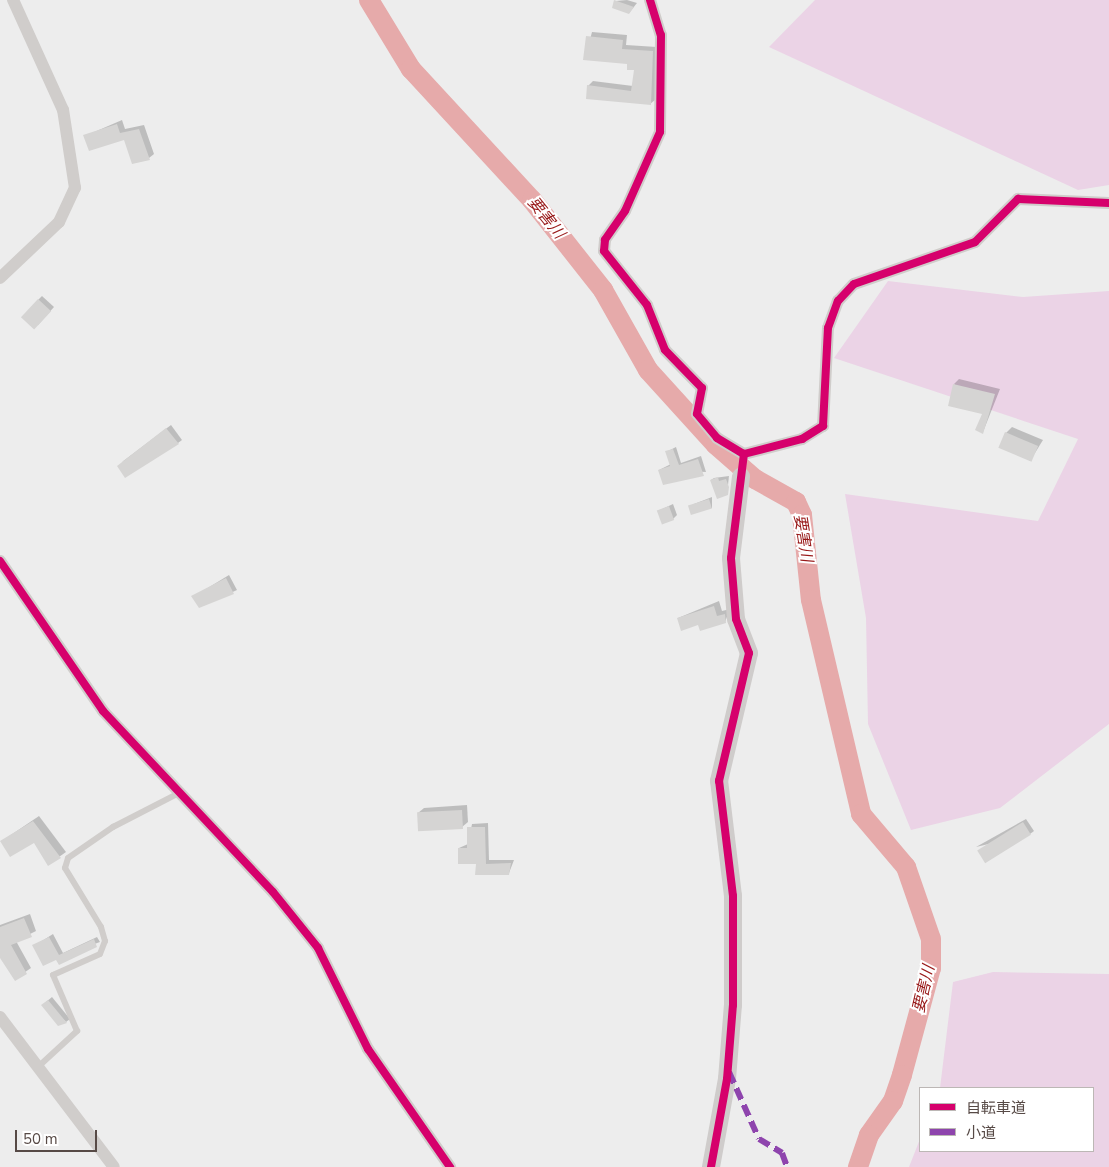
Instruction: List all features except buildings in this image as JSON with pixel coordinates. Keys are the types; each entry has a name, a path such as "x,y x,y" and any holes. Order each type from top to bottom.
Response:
{"street":[{"path":"0,278 59,222 75,188 63,110 13,0"},
{"path":"650,0 661,45 660,132 629,202 605,240 604,251 647,305 665,350 702,388 697,414 742,466 731,558 736,619 749,653 721,760 733,896 732,1005 727,1079 711,1167"},
{"path":"742,466 823,426 828,328 838,301 854,284 975,242 1018,199 1109,203"},
{"path":"0,561 78,678 318,948 368,1049 450,1167"},
{"path":"0,1017 114,1167"}],"lane":[{"path":"39,1066 77,1031 53,975 100,954 105,941 101,927 64,868 68,858 113,827 179,793"}],"shaded area":[{"path":"815,0 1109,0 1109,185 1078,190 769,47"},
{"path":"888,281 1023,297 1109,291 1109,724 1000,808 911,830 868,724 866,618 845,494 1038,521 1078,439 834,358"},
{"path":"993,972 1109,974 1109,1167 909,1167 919,1142 919,1152 1094,1152 1094,1087 940,1087 953,982"}],"waterway":[{"name":"要害川","path":"369,0 411,69 532,200 603,290 648,370 716,445 755,479 796,502 802,515 811,600 861,814 906,867 931,939 931,968 902,1075 893,1101 869,1135 858,1167"}],"marked path":[{"path":"729,1072 759,1139 782,1153 787,1167"}],"cycle path":[{"path":"650,0 661,35 660,132 625,211 605,240 604,251 647,305 665,350 702,388 697,414 717,438 744,454 802,439 823,426 828,328 838,301 854,284 975,242 1018,199 1109,203"},
{"path":"711,1167 727,1079 733,1005 733,896 719,781 749,653 736,619 731,558 744,454"},
{"path":"0,561 103,711 273,892 318,948 368,1049 450,1167"}]}
